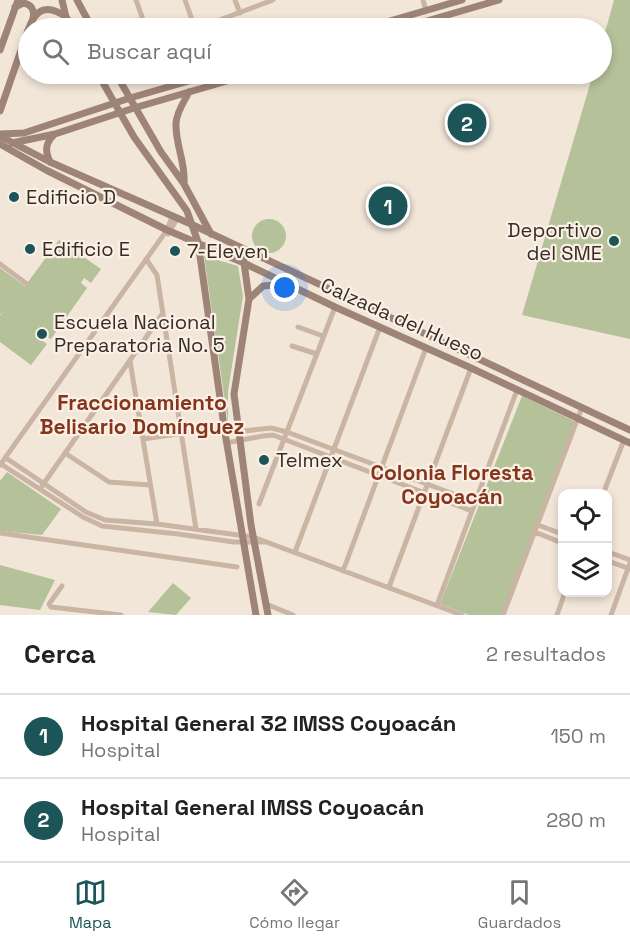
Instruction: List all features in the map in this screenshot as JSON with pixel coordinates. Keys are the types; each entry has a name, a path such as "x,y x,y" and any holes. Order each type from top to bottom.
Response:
{"main road":[{"path":"62,0 66,16"},
{"path":"77,0 87,18"},
{"path":"401,18 462,0"},
{"path":"438,18 500,0"},
{"path":"0,50 17,3 30,5 34,12 33,18"},
{"path":"33,18 38,13 52,9 66,16"},
{"path":"0,111 18,60"},
{"path":"103,84 149,159 187,211 198,242 222,431 256,615"},
{"path":"122,84 161,153 184,184 211,234"},
{"path":"0,135 24,133 178,84"},
{"path":"0,144 55,134 217,84"},
{"path":"184,184 185,172 178,146 176,123 180,108 189,92"},
{"path":"50,162 46,155 46,147 55,134"},
{"name":"Calzada del Hueso","path":"0,135 50,162 193,225 630,430"},
{"name":"Calzada del Hueso","path":"0,144 46,170 169,231 244,263 627,441"},
{"path":"242,248 249,299 234,394 254,540 268,615"},
{"path":"249,299 263,286 274,283 285,284"}],"street":[{"path":"136,0 142,18"},
{"path":"185,0 193,18"},
{"path":"235,0 240,13"},
{"path":"226,18 273,0"},
{"path":"423,0 426,11"},
{"path":"175,218 169,231 158,242 0,465 83,517 102,526 268,542 462,615"},
{"path":"146,259 158,275 196,529"},
{"path":"0,264 27,284"},
{"path":"259,504 335,307"},
{"path":"40,489 163,313"},
{"path":"298,327 323,336"},
{"path":"295,552 380,327"},
{"path":"292,346 316,354"},
{"path":"343,571 426,348"},
{"path":"130,361 156,524"},
{"path":"389,587 471,368"},
{"path":"437,605 517,390"},
{"path":"503,615 582,407"},
{"path":"143,439 272,428 475,502"},
{"path":"226,443 269,435 472,511"},
{"path":"605,489 627,441"},
{"path":"65,453 109,482 150,485"},
{"path":"6,458 86,512 105,520 178,526 243,539"},
{"path":"538,525 558,532"},
{"path":"178,526 178,534"},
{"path":"535,532 558,541"},
{"path":"0,533 237,567"},
{"path":"612,554 629,565"},
{"path":"612,562 629,565"},
{"path":"611,615 629,565"},
{"path":"62,585 50,600 51,607 122,615"},
{"path":"556,615 563,597"},
{"path":"266,604 293,615"}],"green space":[{"path":"614,0 630,0 630,339 522,315 590,84 612,84 612,18 609,18"},
{"path":"269,219 281,224 286,236 281,248 269,253 257,248 252,236 257,224"},
{"path":"59,240 101,269 91,283 84,278 81,283 87,288 51,339 43,335 40,339 47,344 31,365 0,342 0,316 5,309 0,315 0,268 25,286"},
{"path":"204,256 238,266 243,296 228,391 228,423"},
{"path":"522,396 576,422 501,615 469,615 440,604"},
{"path":"7,472 61,509 42,535 0,531 0,481"},
{"path":"0,565 55,580 40,610 0,605"},
{"path":"173,583 191,598 176,615 148,612"}],"place":[{"name":"Hospital General IMSS Coyoacán","path":"467,123"},
{"name":"Edificio D","path":"14,197"},
{"name":"Hospital General 32 IMSS Coyoacán","path":"388,206"},
{"name":"Deportivo del SME","path":"614,241"},
{"name":"Edificio E","path":"30,249"},
{"name":"7-Eleven","path":"175,251"},
{"name":"Escuela Nacional Preparatoria No. 5","path":"42,334"},
{"name":"Telmex","path":"264,460"}],"district":[{"name":"Fraccionamiento Belisario Domínguez","path":"142,414"},
{"name":"Colonia Floresta Coyoacán","path":"452,484"}]}
